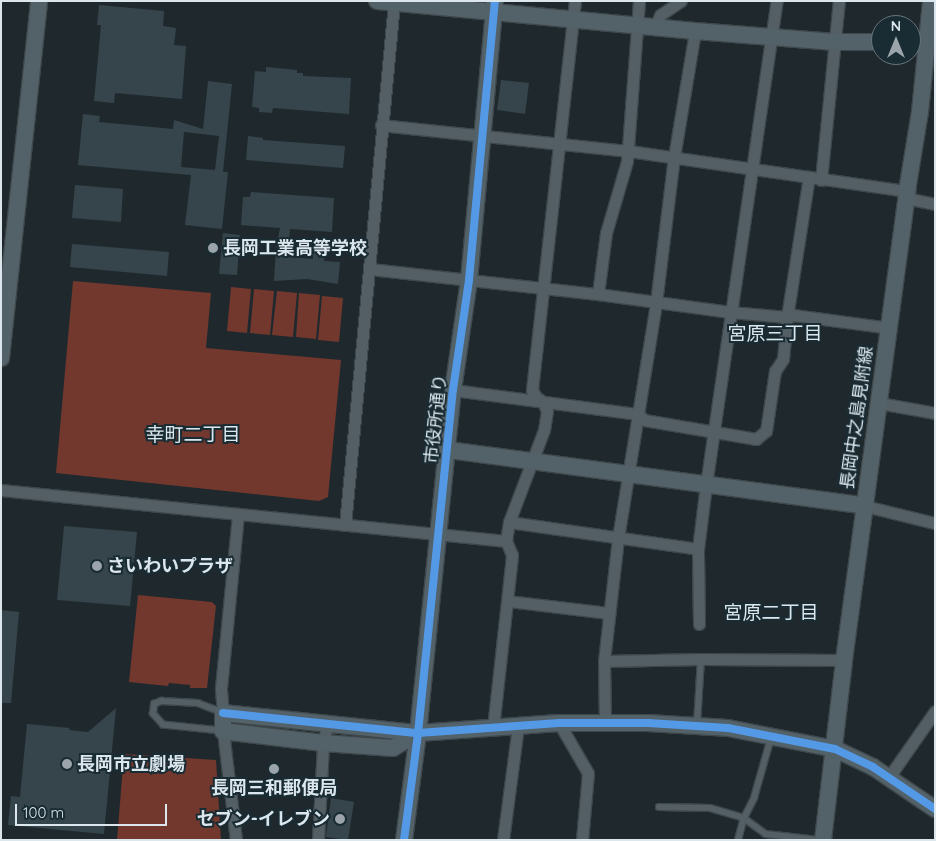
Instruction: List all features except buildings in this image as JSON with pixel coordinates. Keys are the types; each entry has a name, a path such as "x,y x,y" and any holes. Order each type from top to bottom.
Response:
{"street":[{"path":"1,358 39,1"},
{"path":"377,1 494,7 572,20 636,26 835,42 871,42"},
{"path":"493,728 512,555 506,541 509,522 544,430 547,411 543,402 532,390 575,1"},
{"path":"598,294 606,233 628,150 636,67 636,26 639,1"},
{"path":"655,27 660,15 681,1"},
{"path":"699,624 698,549 706,485 777,1"},
{"path":"821,180 839,1"},
{"name":"長岡中之島見附線","path":"823,840 844,660 907,195 931,43 931,1"},
{"path":"345,525 394,3"},
{"name":"市役所通り","path":"404,840 418,733 453,390 469,280 494,7"},
{"path":"605,722 604,661 618,538 656,303 674,157 695,31"},
{"path":"382,125 628,150 809,176 821,180 907,195 935,204"},
{"path":"453,390 638,414 644,420 756,439 766,431 775,371 783,359 787,318 809,176"},
{"path":"370,269 598,294 730,312 787,318 793,315 890,328"},
{"path":"879,403 935,413"},
{"path":"448,450 866,506 935,523"},
{"path":"1,490 506,541"},
{"path":"236,840 223,731 221,688 238,514"},
{"path":"509,522 698,549"},
{"path":"508,601 609,613"},
{"path":"604,661 701,659 844,660"},
{"path":"889,777 935,712"},
{"path":"223,713 418,733 559,723 605,722 697,725 771,736 835,749 889,777 935,809"},
{"path":"559,723 588,773 582,840"},
{"path":"318,840 323,743 326,725"},
{"path":"502,840 518,726"},
{"path":"223,731 323,743 393,748 418,733"}],"lane":[{"path":"697,725 701,659"},
{"path":"223,713 198,703 161,701 154,704 153,714 163,725 223,731"},
{"path":"738,840 744,818 754,798 771,736"},
{"path":"658,807 710,808 744,818 766,834 818,840"}],"shaded area":[{"path":"73,281 211,293 206,348 341,360 328,497 319,501 56,473"},
{"path":"231,287 251,289 247,333 227,331"},
{"path":"254,289 274,291 270,335 250,333"},
{"path":"277,291 297,293 293,337 272,335"},
{"path":"299,293 320,295 316,339 296,337"},
{"path":"322,296 343,298 339,342 318,340"},
{"path":"138,595 212,602 216,606 207,688 190,688 190,685 169,683 168,686 129,682"},
{"path":"124,754 216,760 221,840 117,840"}],"cycle path":[{"path":"404,840 418,733 453,390 469,280 495,1"},
{"path":"223,713 418,733 559,723 648,723 728,728 835,749 873,767 935,809"}],"place":[{"name":"長岡工業高等学校","path":"213,248"},
{"name":"さいわいプラザ","path":"97,566"},
{"name":"長岡市立劇場","path":"67,764"},
{"name":"長岡三和郵便局","path":"274,769"},
{"name":"セブン-イレブン","path":"340,819"}],"district":[{"name":"宮原三丁目","path":"775,334"},
{"name":"幸町二丁目","path":"193,435"},
{"name":"宮原二丁目","path":"771,613"}]}
